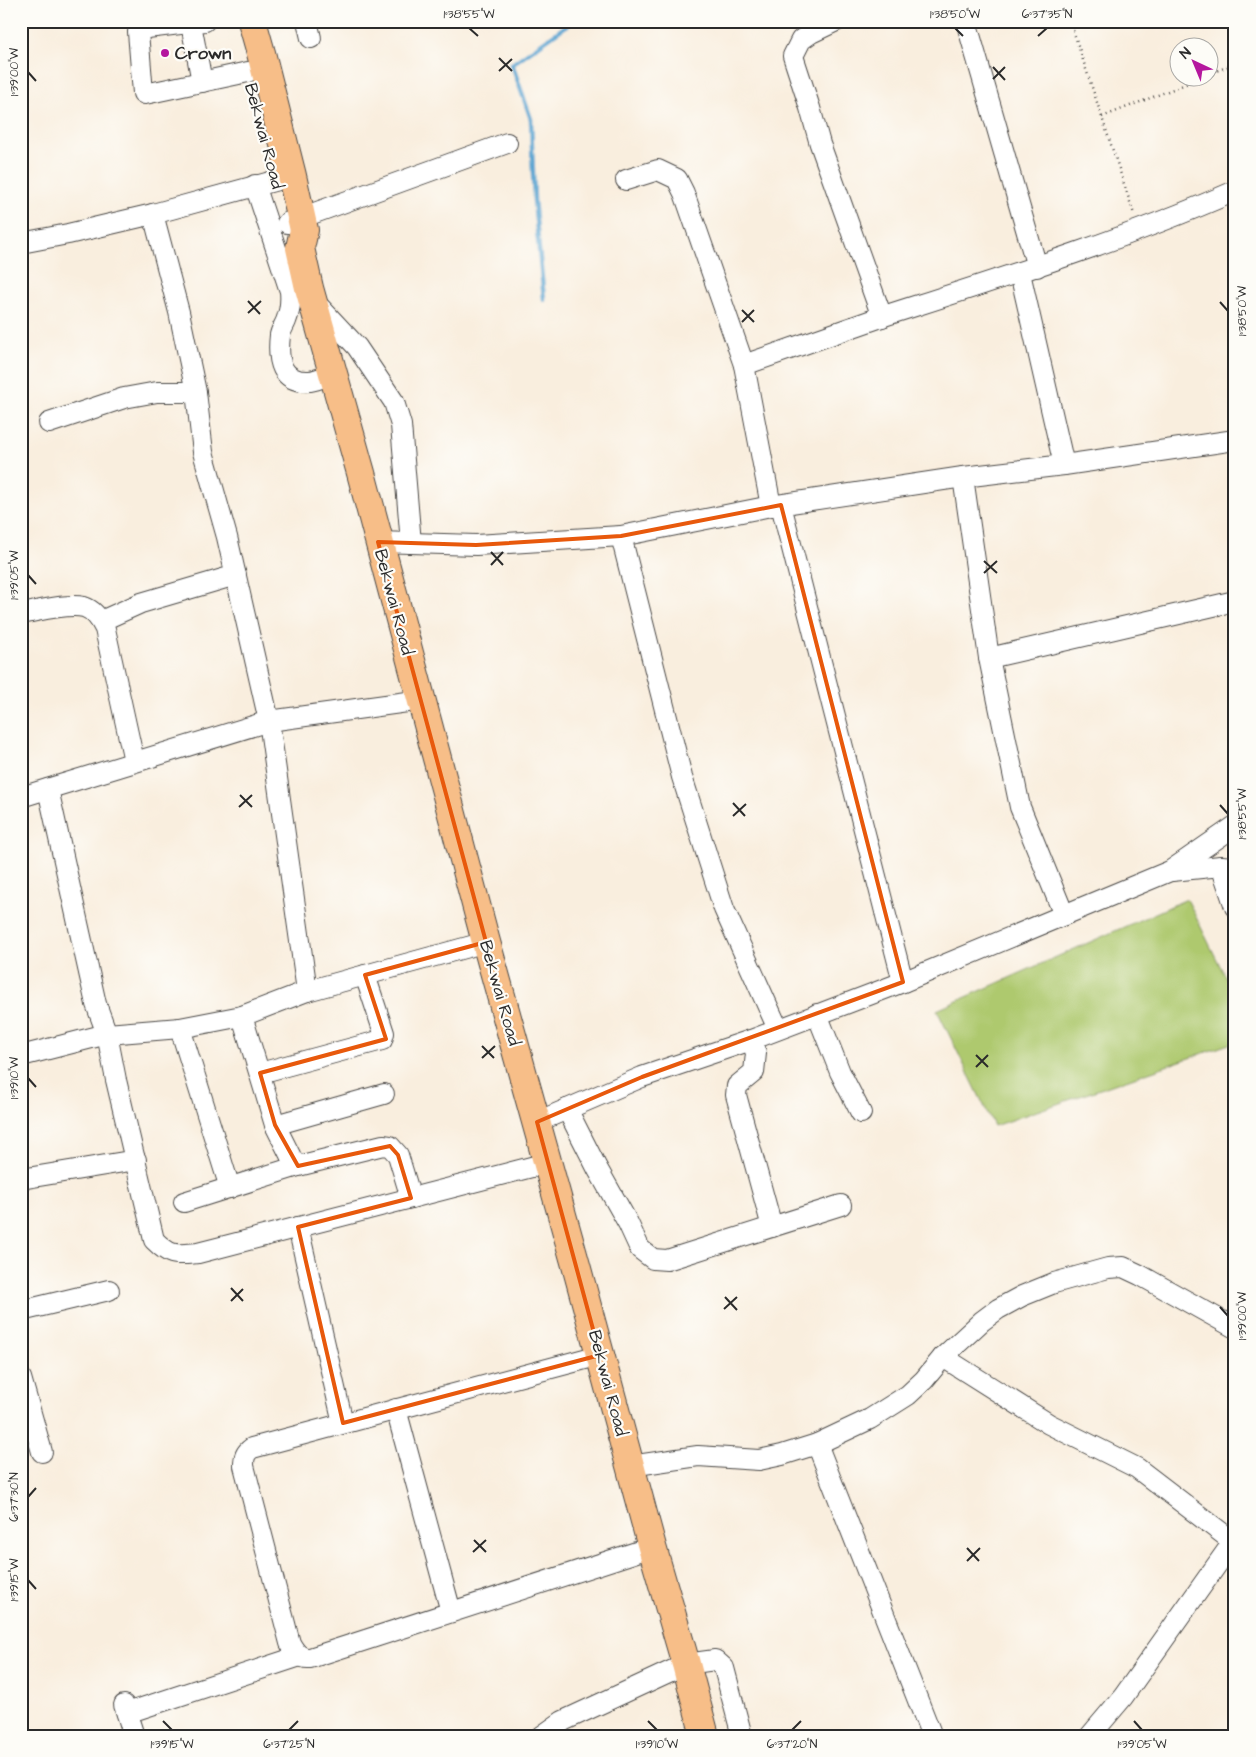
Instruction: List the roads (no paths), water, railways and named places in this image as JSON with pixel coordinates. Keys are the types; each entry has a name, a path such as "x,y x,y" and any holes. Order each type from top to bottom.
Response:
{"highway":[{"name":"Bekwai Road","path":"233,21 248,72 274,180 294,221 304,230 300,248 303,292 333,374 361,473 486,942 705,1736"},
{"name":"Bekwai Road","path":"252,21 261,53 274,180"}],"street":[{"path":"836,21 801,40 793,56 820,144 882,317"},
{"path":"966,21 1029,270 1064,465"},
{"path":"202,82 198,23 140,29 138,31 143,93 145,94 202,82 248,72"},
{"path":"294,221 507,143"},
{"path":"626,180 658,170 677,179 684,193 744,365 776,506 903,982"},
{"path":"21,242 68,234 153,214 274,180 303,292 357,348 394,402 401,425 411,543"},
{"path":"744,365 882,317 1029,270 1198,207 1235,191"},
{"path":"153,214 179,312 196,392 203,452 227,537 269,721 307,990"},
{"path":"303,292 291,304 287,320 280,334 280,360 286,375 294,380 312,381 333,374"},
{"path":"49,423 124,398 158,392 196,392"},
{"path":"378,542 476,545 621,536 776,506 963,477 1064,465 1235,440"},
{"path":"963,477 989,658 1020,807 1064,914"},
{"path":"621,536 682,777 724,909 778,1029"},
{"path":"101,621 141,603 236,575"},
{"path":"989,658 1235,601"},
{"path":"21,614 84,607 101,621 105,630 134,761"},
{"path":"21,797 269,721 422,700"},
{"path":"48,789 96,1004 107,1034 154,1240 165,1251 177,1255 198,1253 548,1163"},
{"path":"537,1122 642,1078 751,1040 903,982 1170,871 1235,826"},
{"path":"1170,871 1228,867 1235,907"},
{"path":"21,1056 107,1034 180,1028 242,1016 307,990 486,942"},
{"path":"260,1073 382,1040 384,1033 365,975"},
{"path":"817,1014 840,1072 861,1113"},
{"path":"242,1016 275,1126 292,1159 298,1166"},
{"path":"180,1028 230,1188"},
{"path":"751,1040 756,1054 754,1072 737,1086 736,1095 772,1227"},
{"path":"275,1126 384,1094"},
{"path":"567,1109 640,1249 653,1259 667,1260 841,1205"},
{"path":"184,1202 307,1163 383,1145 395,1149 411,1198"},
{"path":"21,1179 62,1174 136,1160"},
{"path":"298,1227 343,1423"},
{"path":"630,1466 698,1456 759,1460 817,1444 870,1419 908,1395 924,1380 943,1356 982,1321 1006,1305 1054,1283 1108,1268 1123,1267 1231,1321"},
{"path":"21,1311 109,1290"},
{"path":"600,1355 252,1448 244,1458 244,1466 290,1643 300,1656 310,1658 652,1547"},
{"path":"943,1356 1049,1424 1137,1468 1234,1542 1123,1697 1090,1736"},
{"path":"21,1378 42,1452"},
{"path":"396,1409 451,1612"},
{"path":"817,1444 932,1736"},
{"path":"134,1736 125,1709 300,1656"},
{"path":"542,1736 563,1721 686,1664 715,1660 724,1668 742,1736"}],"waterway":[{"path":"544,299 534,200 531,119 512,64 573,21"}],"place":[{"name":"Crown","path":"165,53"}]}
